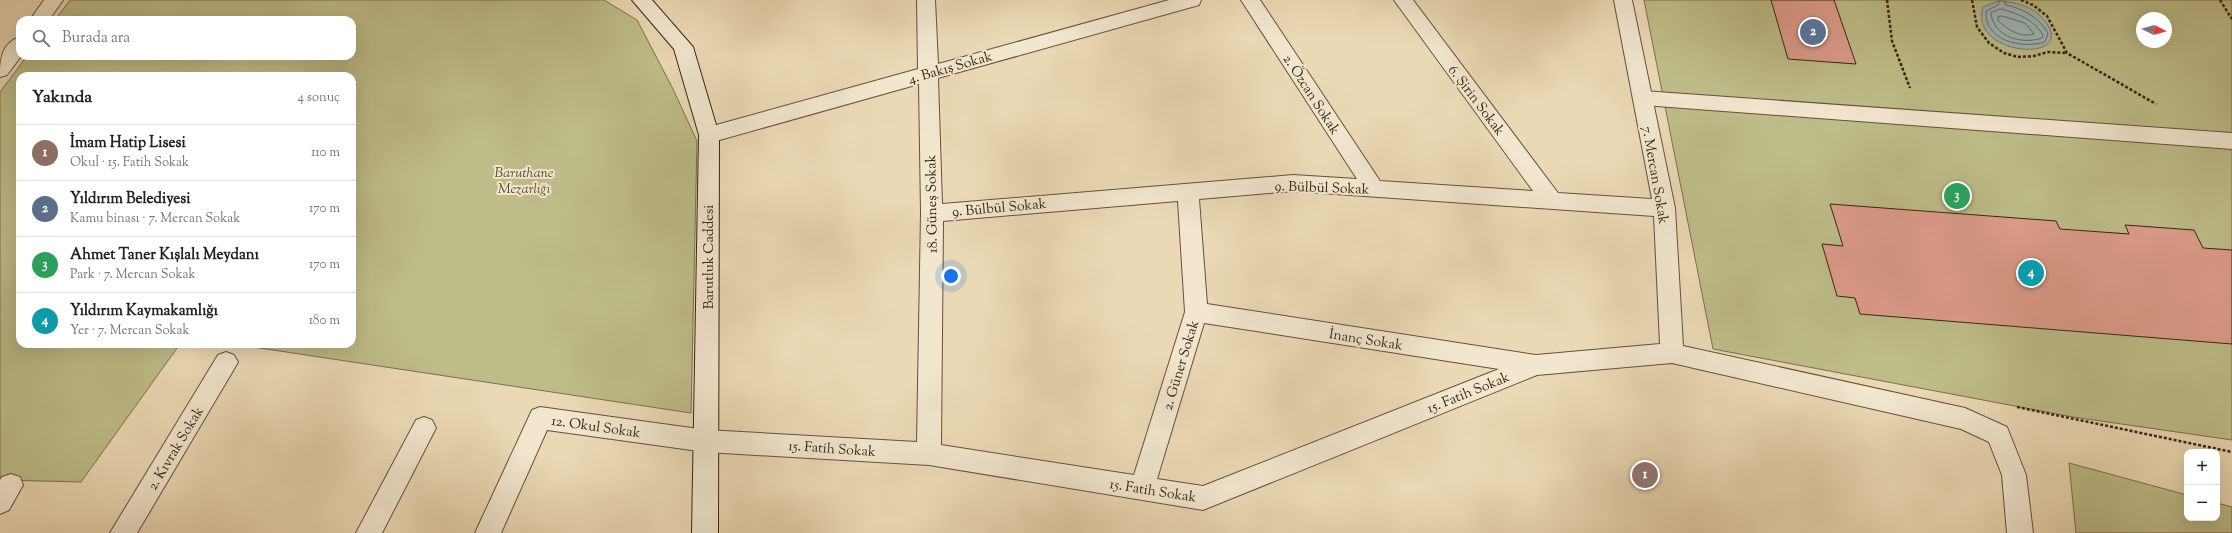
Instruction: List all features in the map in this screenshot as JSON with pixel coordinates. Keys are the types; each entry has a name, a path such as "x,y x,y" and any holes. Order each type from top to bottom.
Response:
{"street":[{"path":"42,16 54,0"},
{"name":"Barutluk Caddesi","path":"641,0 683,47 708,135 705,533"},
{"name":"18. Güneş Sokak","path":"926,0 932,213 929,454"},
{"name":"4. Bakış Sokak","path":"708,135 1192,0"},
{"name":"2. Özcan Sokak","path":"1250,0 1374,188"},
{"name":"6. Şirin Sokak","path":"1403,0 1552,200"},
{"name":"7. Mercan Sokak","path":"1623,0 1664,208 1672,353"},
{"path":"0,70 16,49"},
{"path":"1642,98 2232,141"},
{"name":"9. Bülbül Sokak","path":"932,213 1293,183 1664,208"},
{"name":"2. Güner Sokak","path":"1142,489 1196,312 1188,191"},
{"name":"İnanç Sokak","path":"1196,312 1536,365"},
{"name":"15. Fatih Sokak","path":"706,441 929,454 1203,498 1536,365 1672,353 1965,419 1998,435 2014,475 2020,533"},
{"name":"2. Kıvrak Sokak","path":"123,533 226,362"},
{"name":"12. Okul Sokak","path":"488,533 540,418 706,441"},
{"path":"369,533 424,428"}],"path":[{"path":"1887,0 1892,41 1922,119"},
{"path":"1972,0 1977,27 1989,43 2004,53 2018,57 2034,56 2048,52 2067,53"},
{"path":"2020,0 2036,6 2050,18 2060,43 2067,53 2157,105"},
{"path":"2220,0 2232,19"}],"green space":[{"name":"Baruthane Mezarlığı","path":"70,0 604,0 637,20 672,87 697,141 691,413 260,348 356,348 356,72 16,72 16,348 177,348 81,482 0,480 0,92 24,60 356,60 356,16 58,16"},
{"path":"1644,0 2232,0 2232,440 2073,417 1713,349"},
{"path":"2069,463 2184,494 2184,521 2220,521 2220,504 2232,507 2232,533 2076,533"}],"water":[{"path":"1998,1 2011,2 2030,8 2041,16 2045,21 2051,35 2048,44 2036,49 2021,49 2005,45 1991,36 1983,24 1983,7"}],"building":[{"path":"1771,0 1834,0 1856,64 1788,59"},
{"path":"1830,204 2056,221 2060,229 2129,234 2125,225 2194,230 2203,248 2232,250 2232,344 1860,314 1855,298 1837,296 1822,244 1843,246"}],"place":[{"name":"Yıldırım Belediyesi","path":"1813,32"},
{"name":"Ahmet Taner Kışlalı Meydanı","path":"1957,196"},
{"name":"Yıldırım Kaymakamlığı","path":"2031,273"},
{"name":"İmam Hatip Lisesi","path":"1645,475"}]}
